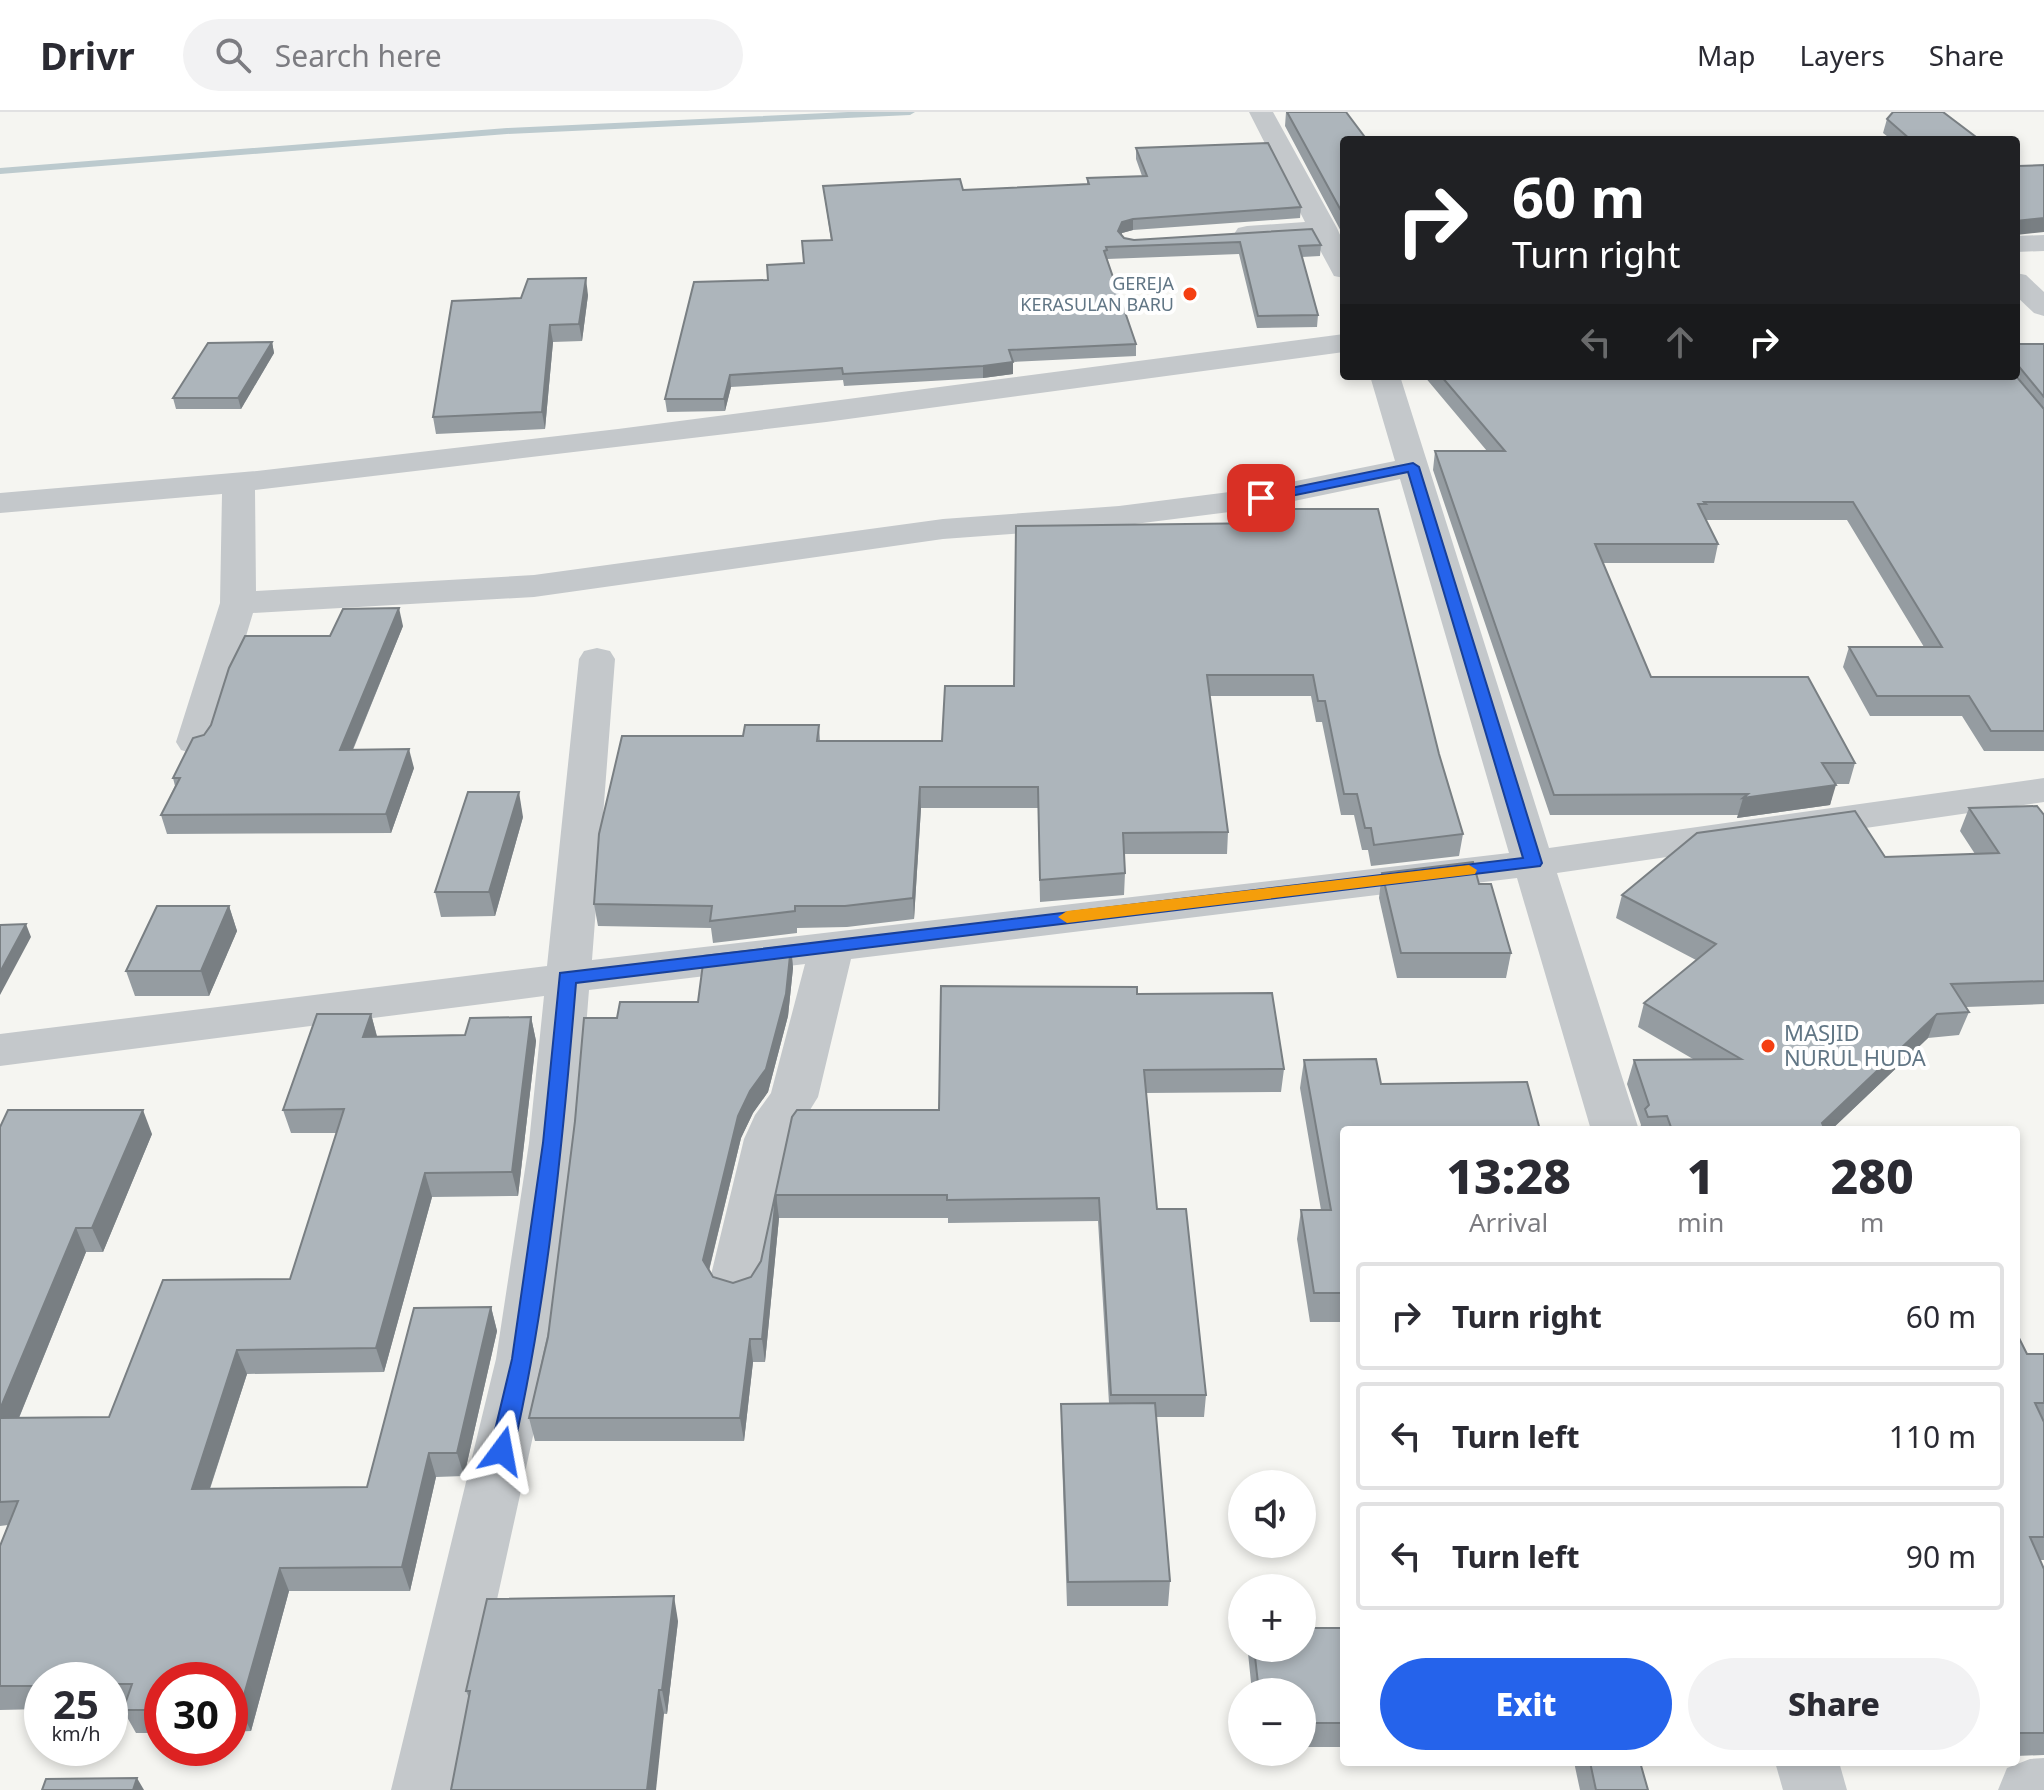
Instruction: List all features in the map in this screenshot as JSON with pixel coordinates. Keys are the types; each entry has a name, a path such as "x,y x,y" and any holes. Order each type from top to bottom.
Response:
{"street":[{"path":"1261,112 1340,262"},
{"path":"1217,236 1324,228"},
{"path":"2020,244 2044,243"},
{"path":"2020,285 2044,307"},
{"path":"0,503 239,483 915,404 1340,344"},
{"path":"1386,380 1614,1126"},
{"path":"238,603 534,586 943,529 1119,516 1261,498 1413,467"},
{"path":"195,742 238,603 239,483"},
{"path":"423,1790 523,1359 553,1143 597,659"},
{"path":"0,1050 832,945 1533,863 2044,790"},
{"path":"735,1283 768,1139 772,1127 794,1097 832,945"},
{"path":"1808,1766 1815,1790"},
{"path":"2030,1790 2044,1789"}],"building":[{"path":"1287,112 1346,112 1364,136 1340,136 1340,209"},
{"path":"1893,112 1943,112 1975,136 1906,136 1887,119"},
{"path":"1268,143 1301,207 1133,219 1122,222 1118,231 1124,238 1134,240 1312,229 1321,245 1299,246 1318,315 1258,316 1240,242 1106,247 1104,251 1136,344 1009,350 1013,362 983,366 843,374 842,368 730,375 724,399 665,399 694,282 768,280 767,265 804,263 802,241 832,240 823,186 960,179 963,190 1089,184 1087,178 1147,176 1136,148"},
{"path":"2044,165 2044,218 2020,221 2020,166"},
{"path":"586,278 579,324 550,325 542,412 433,417 452,301 521,298 528,279"},
{"path":"272,342 238,398 173,398 208,343"},
{"path":"2020,344 2044,344 2044,397 2020,368"},
{"path":"1444,380 2019,380 2044,409 2044,731 1991,731 1969,696 1877,696 1849,647 1942,647 1853,502 1704,502 1706,504 1698,504 1718,544 1595,544 1651,677 1808,677 1855,763 1822,763 1836,785 1743,798 1748,794 1554,795 1435,451 1505,451"},
{"path":"1274,509 1378,509 1439,754 1463,834 1374,845 1371,828 1365,828 1357,794 1344,794 1325,701 1318,701 1313,675 1207,675 1228,832 1123,833 1125,873 1040,880 1038,787 920,787 913,898 845,906 795,906 795,911 710,921 712,906 594,904 599,834 622,736 743,736 745,725 819,725 817,741 942,741 945,686 1014,686 1016,526 1277,523"},
{"path":"399,608 340,750 409,749 386,814 161,815 180,778 173,778 193,738 204,735 211,725 229,668 245,636 330,636 343,609"},
{"path":"468,792 519,792 489,892 435,892"},
{"path":"2037,806 2044,815 2044,981 1951,984 1969,1012 1937,1014 1822,1123 1823,1126 1671,1126 1667,1116 1648,1117 1645,1109 1649,1105 1634,1060 1741,1059 1644,1003 1716,944 1622,895 1697,833 1855,811 1885,857 1999,853 1969,808"},
{"path":"1473,862 1479,884 1491,884 1511,953 1401,953 1382,873"},
{"path":"157,906 229,906 201,971 126,971"},
{"path":"26,924 0,972 0,925"},
{"path":"791,946 786,994 766,1069 750,1091 738,1116 703,1260 713,1277 733,1283 751,1277 761,1261 792,1117 797,1110 939,1110 941,986 1137,987 1137,994 1272,993 1284,1069 1144,1070 1157,1209 1186,1209 1206,1395 1111,1395 1099,1198 947,1200 947,1195 776,1195 762,1339 750,1339 740,1418 529,1418 548,1337 575,1121 584,1018 617,1018 620,1002 698,1002 704,956"},
{"path":"317,1014 371,1014 363,1037 465,1035 470,1018 531,1017 512,1172 425,1173 376,1348 237,1350 192,1489 367,1487 414,1308 491,1307 457,1453 429,1453 402,1567 280,1568 248,1681 248,1662 144,1662 144,1710 128,1710 132,1684 128,1684 128,1662 24,1662 24,1686 0,1686 0,1546 18,1501 0,1502 0,1418 109,1417 163,1280 290,1279 344,1109 283,1110"},
{"path":"1376,1059 1381,1084 1527,1082 1539,1126 1340,1126 1340,1293 1314,1293 1301,1210 1331,1210 1304,1060"},
{"path":"8,1110 143,1110 92,1228 76,1228 0,1409 0,1127"},
{"path":"2020,1340 2027,1354 2044,1354 2044,1403 2035,1403 2044,1422 2044,1537 2030,1537 2044,1569 2044,1733 2020,1733"},
{"path":"1155,1403 1170,1581 1068,1582 1061,1404"},
{"path":"674,1596 647,1790 451,1790 470,1691 466,1691 487,1599"},
{"path":"1316,1628 1340,1628 1340,1723 1316,1723 1316,1678 1257,1678 1256,1662 1316,1662"},
{"path":"1591,1766 1641,1766 1648,1790 1596,1790"},
{"path":"137,1778 133,1790 42,1790 46,1779"}],"waterway":[{"path":"0,171 507,131 910,112"}],"slow traffic":[{"path":"1067,917 1469,870"}],"place":[{"name":"GEREJA KERASULAN BARU","path":"1190,294"},
{"name":"MASJID NURUL HUDA","path":"1768,1046"}],"route":[{"path":"502,1451 523,1359 553,1143 567,978 1533,863 1413,467 1261,498"}]}
